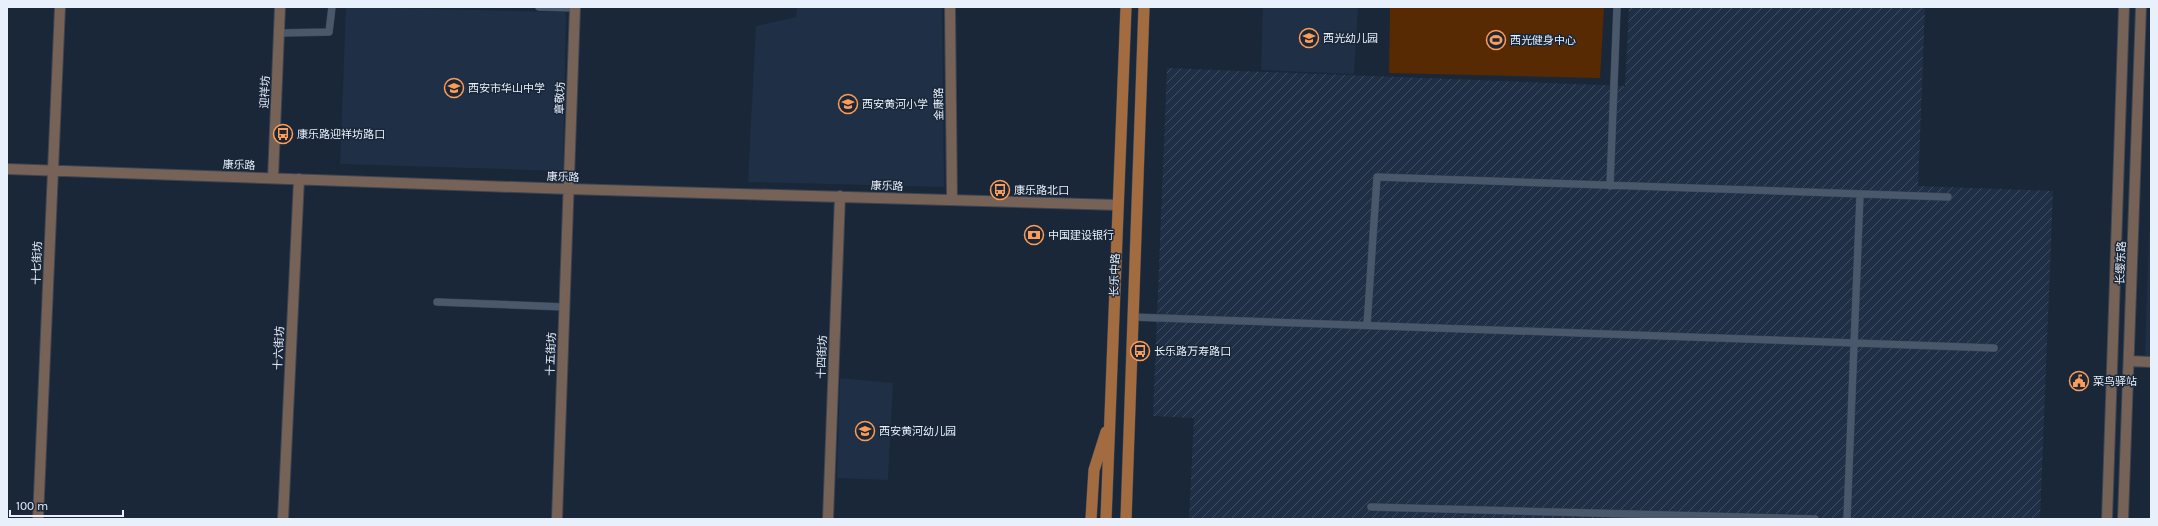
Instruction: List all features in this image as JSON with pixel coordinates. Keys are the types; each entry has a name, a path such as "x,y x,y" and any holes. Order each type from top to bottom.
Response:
{"main road":[{"name":"长乐中路","path":"1106,519 1126,7"},
{"name":"长乐中路","path":"1126,519 1144,7"},
{"path":"1112,372 1131,372"},
{"path":"1092,519 1094,470 1110,422"}],"street":[{"name":"十七街坊","path":"38,519 60,7"},
{"name":"迎祥坊","path":"273,178 280,7"},
{"path":"280,33 329,32 332,7"},
{"path":"539,7 575,8"},
{"name":"金康路","path":"950,7 952,200"},
{"path":"1610,186 1617,7"},
{"name":"长缨东路","path":"2107,519 2124,7"},
{"name":"长缨东路","path":"2122,519 2141,7"},
{"name":"章敬坊","path":"569,189 575,8"},
{"name":"康乐路","path":"7,168 569,189 1118,205"},
{"path":"1367,325 1377,177 1948,197"},
{"name":"十六街坊","path":"283,519 299,179"},
{"name":"十五街坊","path":"557,519 569,189"},
{"path":"1847,519 1860,195"},
{"name":"十四街坊","path":"828,519 840,196"},
{"path":"437,302 565,307"},
{"path":"1132,317 1994,348"},
{"path":"2129,361 2151,362"},
{"path":"1371,507 1815,519"}],"shaded area":[{"name":"西安市华山中学","path":"346,7 566,12 563,171 340,164"},
{"name":"西安黄河小学","path":"797,7 942,7 944,187 748,182 756,26 796,17"},
{"name":"西光幼儿园","path":"1263,7 1358,7 1354,74 1261,70"},
{"name":"西光健身中心","path":"1390,7 1604,7 1600,78 1389,73"},
{"path":"1629,7 1925,7 1918,186 2053,191 2040,519 1189,519 1194,418 1153,416 1167,68 1625,86"},
{"path":"2149,233 2151,233 2151,357 2145,356"},
{"name":"西安黄河幼儿园","path":"840,378 893,383 888,480 837,478"}],"place":[{"name":"西光幼儿园","path":"1309,38"},
{"name":"西光健身中心","path":"1496,40"},
{"name":"西安市华山中学","path":"454,88"},
{"name":"西安黄河小学","path":"848,104"},
{"name":"康乐路迎祥坊路口","path":"283,134"},
{"name":"康乐路北口","path":"1000,190"},
{"name":"中国建设银行","path":"1034,235"},
{"name":"长乐路万寿路口","path":"1140,351"},
{"name":"菜鸟驿站","path":"2079,381"},
{"name":"西安黄河幼儿园","path":"865,431"}]}
